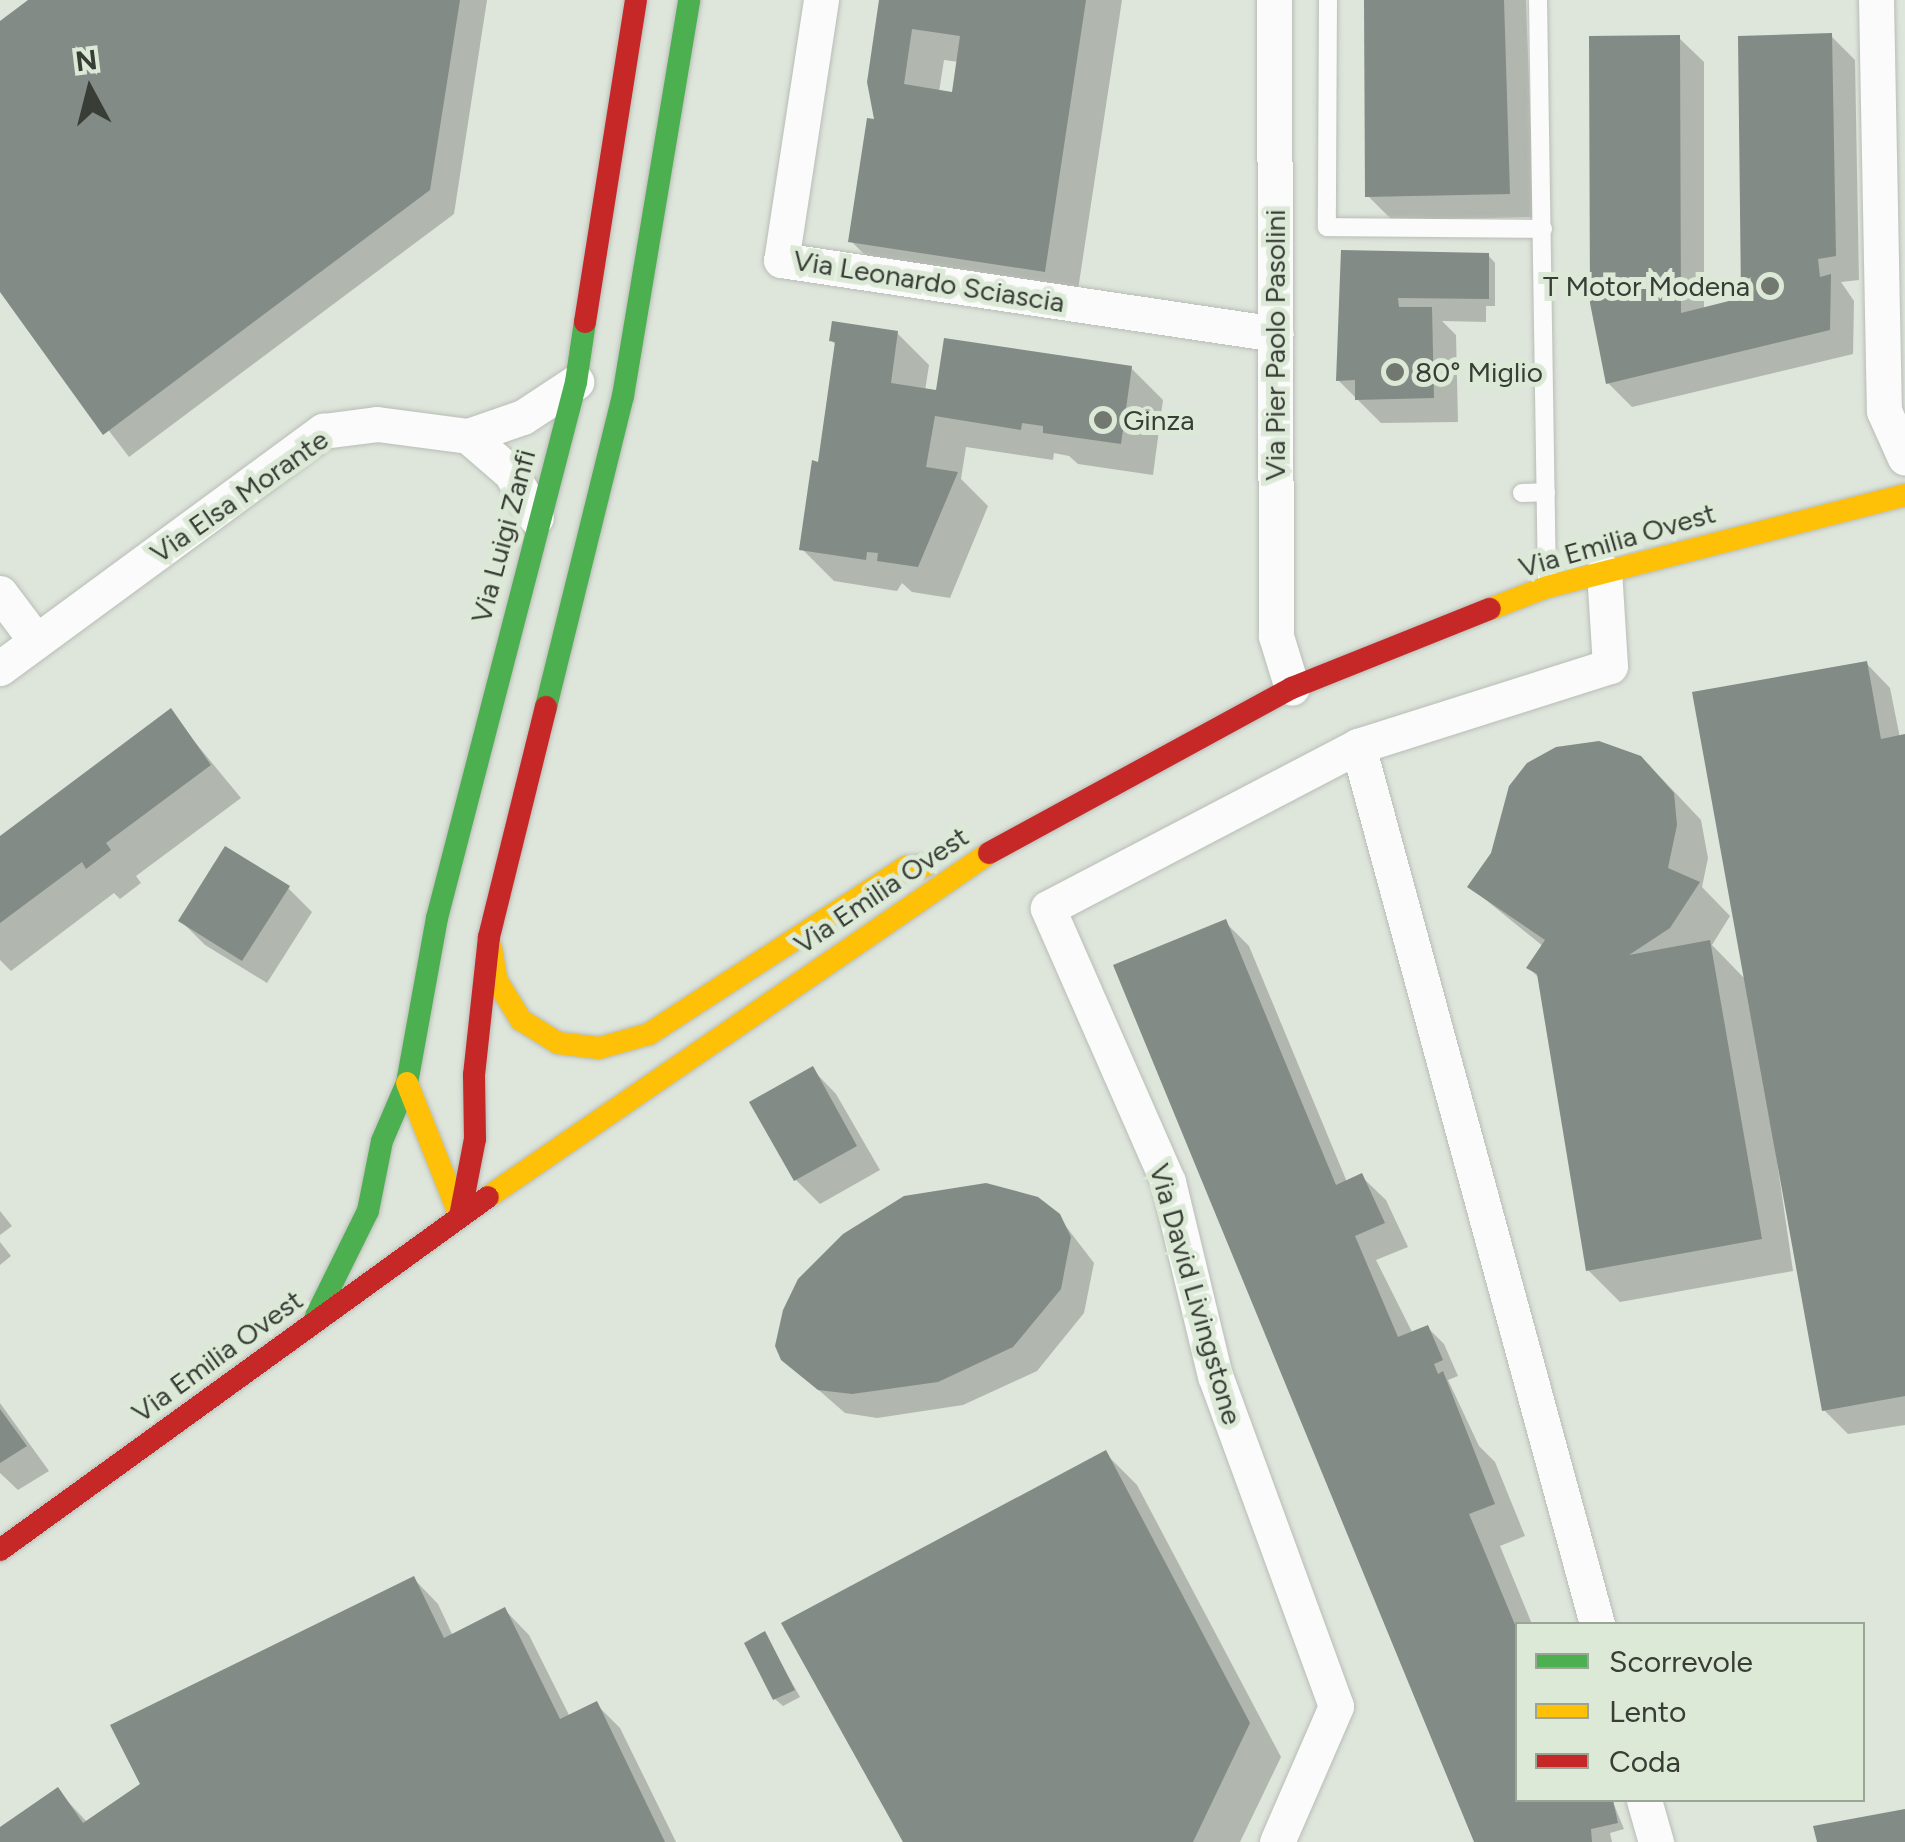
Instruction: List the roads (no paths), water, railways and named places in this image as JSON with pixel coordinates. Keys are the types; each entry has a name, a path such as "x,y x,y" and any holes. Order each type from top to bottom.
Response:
{"street":[{"name":"Via Luigi Zanfi","path":"312,1324 368,1211 382,1141 408,1083 437,918 536,518 576,382 636,0"},
{"path":"460,1216 475,1138 474,1074 489,937 622,396 688,0"},
{"name":"Via Leonardo Sciascia","path":"822,0 781,260 1275,334"},
{"name":"Via Pier Paolo Pasolini","path":"1274,0 1276,636 1292,688"},
{"path":"1876,0 1884,411 1905,458"},
{"path":"536,518 511,474 468,436 523,417 576,382"},
{"name":"Via Elsa Morante","path":"0,668 323,431 377,424 468,436"},
{"name":"Via Emilia Ovest","path":"0,1550 460,1216 974,862 1292,688 1547,587 1905,495"},
{"name":"Via David Livingstone","path":"1277,1842 1336,1706 1215,1376 1168,1182 1048,908 1358,746 1610,666 1604,572"},
{"path":"0,593 36,641"},
{"path":"1358,746 1596,1622"},
{"path":"489,937 497,981 522,1020 558,1044 599,1048 649,1034 906,867 974,862"},
{"path":"408,1083 460,1216"},
{"path":"1645,1802 1656,1842"}],"lane":[{"path":"1328,0 1327,227 1544,229"},
{"path":"1538,0 1547,587"},
{"path":"1522,493 1546,492"}],"place":[{"name":"T Motor Modena","path":"1770,286"},
{"name":"80° Miglio","path":"1395,372"},
{"name":"Ginza","path":"1103,420"}]}
